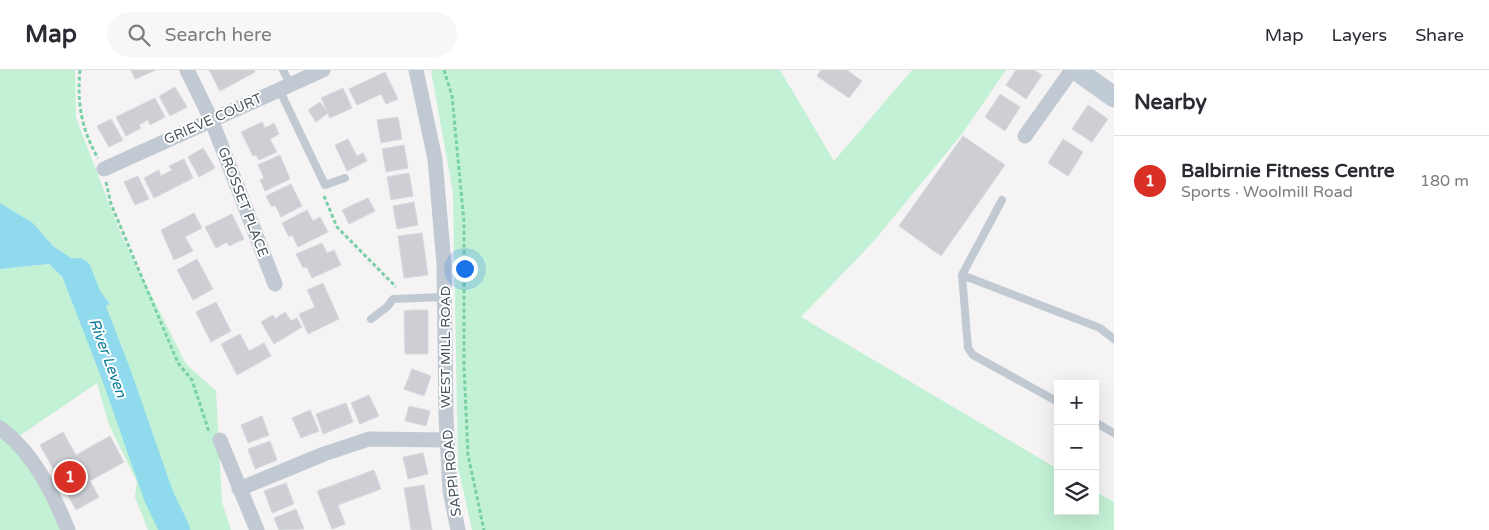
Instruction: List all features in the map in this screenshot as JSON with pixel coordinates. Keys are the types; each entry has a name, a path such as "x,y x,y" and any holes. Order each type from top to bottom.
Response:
{"main road":[{"path":"1076,70 1114,97"}],"street":[{"name":"GROSSET PLACE","path":"186,70 211,119 275,284"},
{"name":"GRIEVE COURT","path":"104,169 322,70"},
{"name":"WEST MILL ROAD","path":"416,70 435,159 445,297 446,416"},
{"path":"1025,136 1072,70"},
{"name":"SAPPI ROAD","path":"446,416 450,492 458,530"},
{"path":"0,428 15,438 44,480 68,530"},
{"path":"239,489 324,454 369,439 448,440"},
{"path":"220,440 256,530"}],"lane":[{"path":"283,70 285,86 325,185 345,178"},
{"path":"1002,200 962,275 968,348 973,355 1054,400"},
{"path":"962,275 1100,328 1114,339"},
{"path":"372,319 387,307 393,299 445,297"},
{"path":"1099,424 1114,433"}],"path":[{"path":"80,70 77,97 79,106 88,142 104,169 111,204 178,363 192,380 209,434 220,440"},
{"path":"444,70 452,96 464,222 464,367 468,455 484,530"},
{"path":"325,185 323,192 337,227 395,287 405,287"}],"green space":[{"path":"0,70 75,70 76,118 122,237 186,364 216,391 222,502 231,530 181,530 166,497 97,309 110,304 80,264 53,246 33,223 0,203"},
{"path":"431,70 780,70 834,161 912,70 1006,70 962,134 873,242 801,317 1054,467 1054,515 1099,515 1099,493 1114,502 1114,530 472,530 458,467 453,193"},
{"path":"49,264 75,289 88,313 113,374 168,530 148,530 135,497 137,482 109,425 97,383 15,439 68,530 0,530 0,269"}],"water":[{"path":"0,203 33,223 53,246 80,264 110,304 88,313 75,289 49,264 0,269"}],"building":[{"path":"131,70 156,70 135,79"},
{"path":"209,70 254,70 255,72 220,91"},
{"path":"821,70 849,70 862,81 849,98 817,76"},
{"path":"1016,70 1034,70 1042,75 1026,99 1006,85"},
{"path":"385,72 398,99 386,104 381,94 357,105 349,89"},
{"path":"175,87 187,107 170,116 159,96"},
{"path":"343,88 352,108 330,118 321,98"},
{"path":"1000,94 1020,107 1005,131 985,117"},
{"path":"155,98 165,117 150,125 148,120 139,125 141,128 126,136 116,117"},
{"path":"320,102 328,113 316,122 308,110"},
{"path":"1088,105 1108,119 1092,142 1072,129"},
{"path":"398,117 402,139 381,143 377,120"},
{"path":"111,119 123,140 109,147 97,126"},
{"path":"262,122 265,128 274,123 279,134 270,139 277,152 259,160 256,155 253,156 241,132"},
{"path":"963,136 1005,165 941,256 899,226"},
{"path":"348,139 357,156 363,153 367,161 347,171 335,145"},
{"path":"1063,139 1083,152 1068,176 1048,163"},
{"path":"404,145 408,168 386,172 382,149"},
{"path":"203,148 215,168 199,177 188,157"},
{"path":"280,155 290,179 265,191 260,180 264,178 258,165"},
{"path":"184,159 193,178 154,198 144,178 159,170 161,176 172,170 169,166"},
{"path":"409,173 413,196 391,200 387,177"},
{"path":"138,176 149,199 135,205 124,182"},
{"path":"291,184 302,206 281,217 275,205 272,207 266,196"},
{"path":"368,198 375,211 349,224 342,210"},
{"path":"414,202 418,225 397,229 393,206"},
{"path":"307,210 313,221 320,217 328,232 298,247 292,235 289,237 282,223"},
{"path":"194,213 202,228 185,237 193,251 174,260 161,230"},
{"path":"232,214 244,239 229,246 227,242 216,248 205,227"},
{"path":"422,233 428,275 404,278 398,236"},
{"path":"322,243 327,253 334,250 341,265 312,278 307,267 303,268 296,254"},
{"path":"197,259 213,289 193,300 177,270"},
{"path":"323,283 339,319 308,334 299,314 315,307 307,290"},
{"path":"216,302 231,331 211,342 196,312"},
{"path":"428,310 428,354 405,354 404,311"},
{"path":"285,312 291,321 297,318 302,327 274,344 261,322 273,315 275,319"},
{"path":"240,334 249,351 264,343 271,356 237,375 221,344"},
{"path":"412,369 431,376 424,396 404,389"},
{"path":"369,395 379,416 360,424 351,403"},
{"path":"346,403 353,422 323,434 316,414"},
{"path":"409,406 430,411 426,426 405,421"},
{"path":"310,410 319,431 301,438 292,418"},
{"path":"262,416 269,435 248,443 241,425"},
{"path":"63,432 76,455 110,436 124,462 90,481 99,497 76,510 40,445"},
{"path":"270,441 277,460 255,469 248,449"},
{"path":"423,453 428,474 408,479 403,457"},
{"path":"374,470 381,489 338,505 345,524 332,529 317,491"},
{"path":"286,483 294,504 272,513 264,491"},
{"path":"424,485 432,530 411,530 404,488"},
{"path":"296,509 304,529 279,530 274,518"}],"waterway":[{"name":"River Leven","path":"77,273 116,374 159,497 175,530"}],"place":[{"name":"Balbirnie Fitness Centre","path":"70,477"}]}
